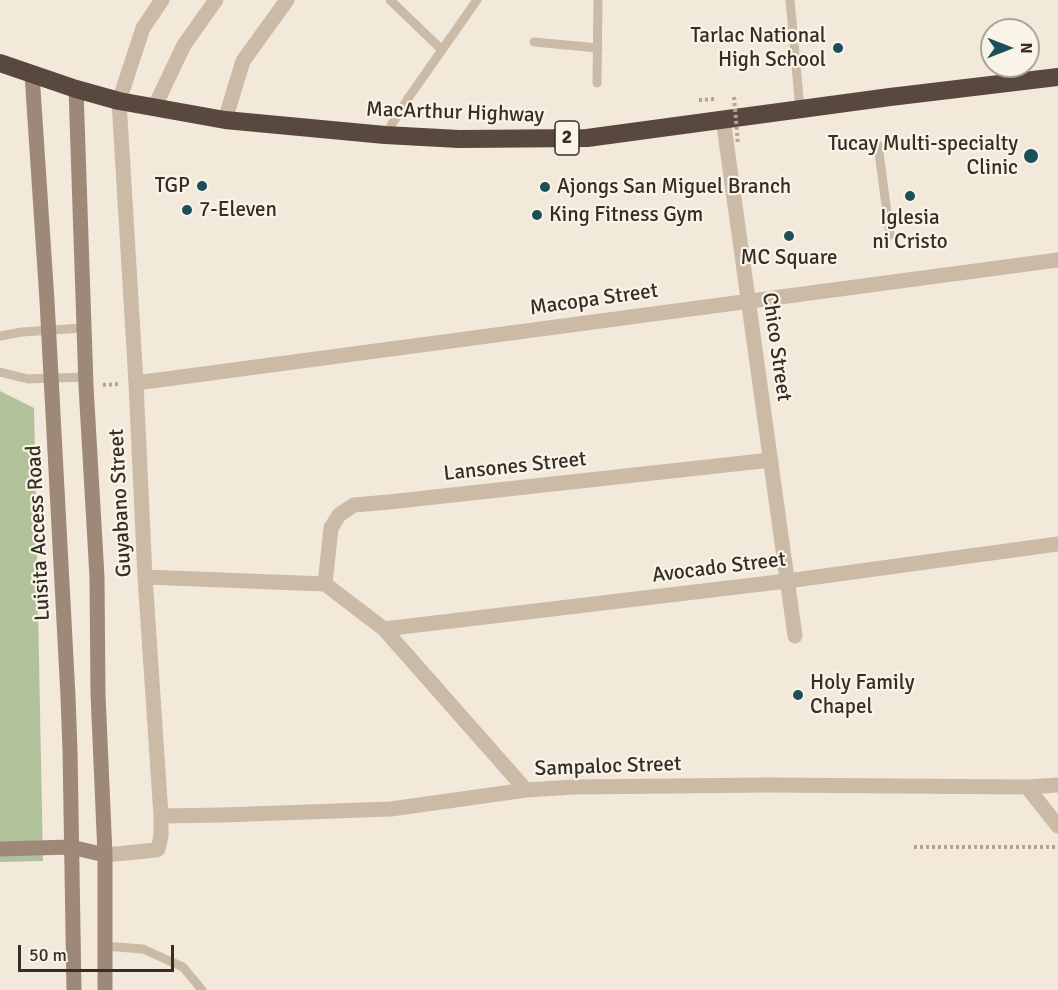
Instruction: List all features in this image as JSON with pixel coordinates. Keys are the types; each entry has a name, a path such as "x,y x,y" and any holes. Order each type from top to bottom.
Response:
{"highway":[{"name":"MacArthur Highway","path":"0,63 119,101 225,120 385,135 459,139 587,138 1058,77"}],"main road":[{"name":"Luisita Access Road","path":"32,74 69,706 74,990"},
{"path":"76,89 85,382 97,577 98,694 105,855 105,990"},
{"path":"0,849 71,846 105,855"}],"street":[{"path":"119,101 142,28 162,0"},
{"path":"155,106 184,45 216,0"},
{"path":"225,120 243,61 287,0"},
{"name":"Guyabano Street","path":"105,855 158,849 161,836 119,101"},
{"name":"Chico Street","path":"723,119 795,636"},
{"name":"Macopa Street","path":"136,384 1058,260"},
{"name":"Lansones Street","path":"325,584 331,528 339,515 354,505 771,460"},
{"name":"Avocado Street","path":"384,629 788,581 1058,544"},
{"path":"145,577 325,584 384,629 526,790"},
{"name":"Sampaloc Street","path":"161,816 391,809 526,790 574,787 1058,786"},
{"path":"1027,787 1058,826"}],"lane":[{"path":"390,0 442,50"},
{"path":"385,135 477,0"},
{"path":"597,83 598,0"},
{"path":"790,0 800,109"},
{"path":"534,42 598,48"},
{"path":"878,145 890,235"},
{"path":"0,336 22,332 83,328"},
{"path":"0,372 28,379 85,382"},
{"path":"104,946 142,949 153,953 183,967 202,990"}],"path":[{"path":"734,98 738,144"},
{"path":"85,382 136,384"},
{"path":"914,847 1058,847"}],"green space":[{"path":"0,391 34,408 43,861 0,862"}],"place":[{"name":"Tarlac National High School","path":"838,48"},
{"name":"Tucay Multi-specialty Clinic","path":"1031,156"},
{"name":"TGP","path":"202,186"},
{"name":"Ajongs San Miguel Branch","path":"545,187"},
{"name":"Iglesia ni Cristo","path":"910,196"},
{"name":"7-Eleven","path":"187,210"},
{"name":"King Fitness Gym","path":"537,215"},
{"name":"MC Square","path":"789,236"},
{"name":"Holy Family Chapel","path":"798,695"}]}
